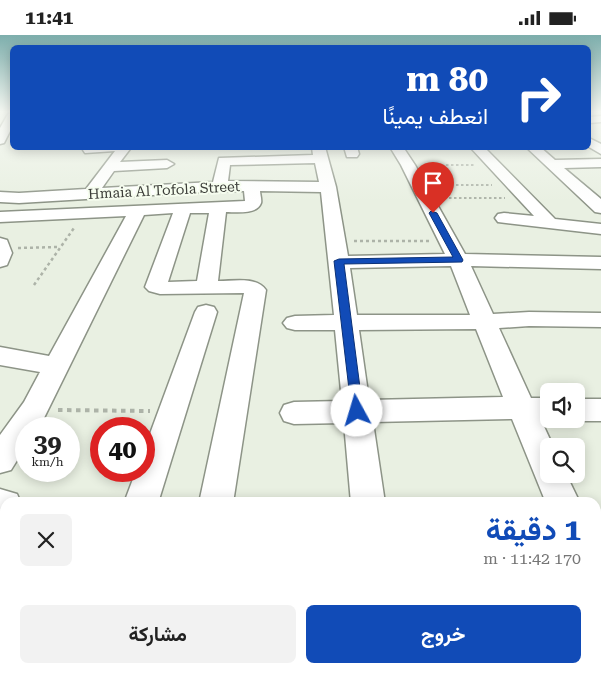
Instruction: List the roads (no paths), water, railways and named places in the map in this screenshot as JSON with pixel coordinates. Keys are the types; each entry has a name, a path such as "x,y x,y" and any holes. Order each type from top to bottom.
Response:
{"street":[{"path":"90,151 97,150"},
{"path":"91,193 122,150"},
{"path":"157,189 172,150"},
{"path":"479,150 550,223"},
{"path":"535,150 601,208"},
{"path":"220,185 225,154 319,153 328,187 337,251 367,497"},
{"path":"402,156 453,250 540,452"},
{"path":"551,164 601,163"},
{"path":"111,167 167,164"},
{"name":"Hmaia Al Tofola Street","path":"0,197 19,198 220,185 328,187"},
{"path":"0,216 218,208 251,205 253,203 252,187"},
{"path":"0,216 19,198"},
{"path":"183,208 156,287 207,300 251,287 255,290 217,497"},
{"path":"144,497 207,300 218,208"},
{"path":"0,460 34,410 55,366 138,210"},
{"path":"504,218 601,229"},
{"path":"337,251 453,250 601,263"},
{"path":"295,323 485,322 529,319 601,320"},
{"path":"0,356 55,366"},
{"path":"294,413 540,409"},
{"path":"585,409 601,410"},
{"path":"554,483 560,497"}]}
